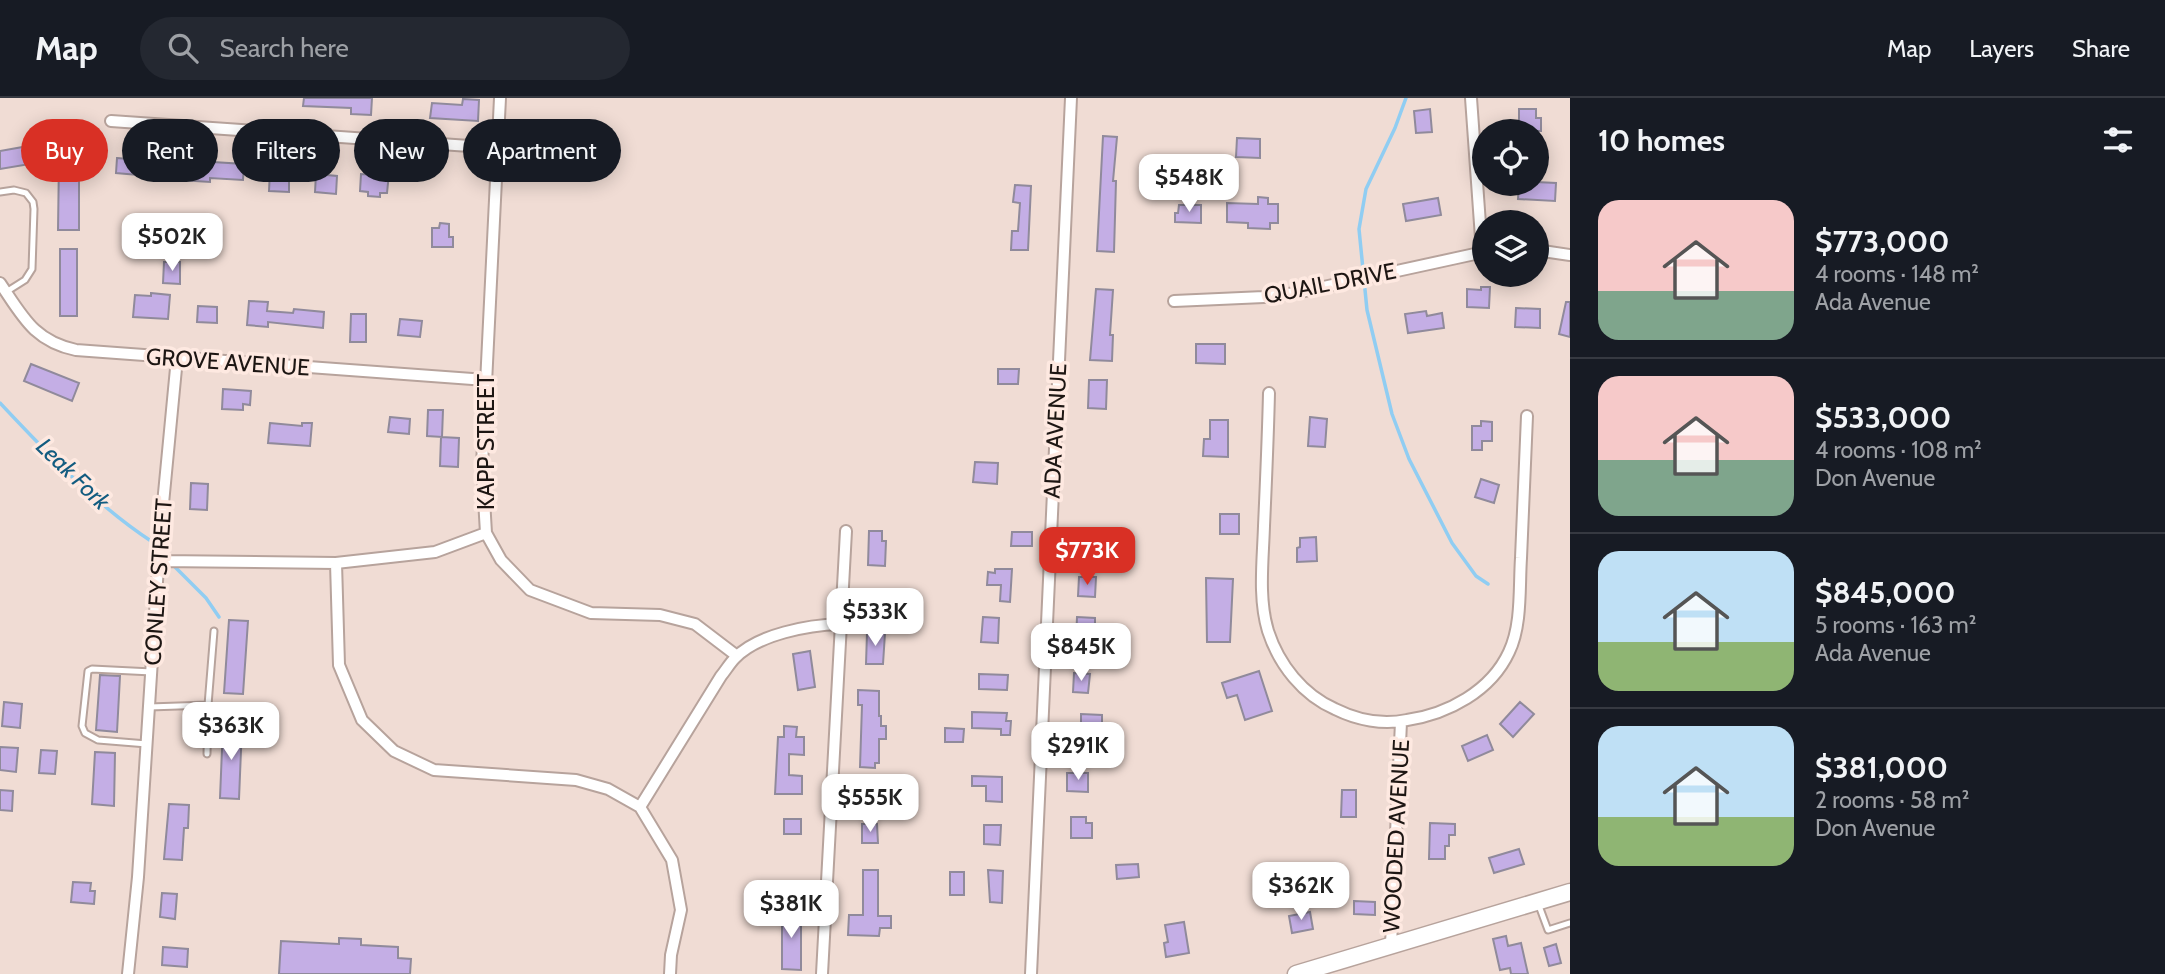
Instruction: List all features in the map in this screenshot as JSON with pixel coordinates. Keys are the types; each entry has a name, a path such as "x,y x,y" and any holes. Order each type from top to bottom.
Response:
{"main road":[{"path":"1296,974 1570,892"}],"street":[{"name":"KAPP STREET","path":"499,119 500,98"},
{"name":"ADA AVENUE","path":"1031,974 1071,98"},
{"path":"1471,98 1480,210"},
{"path":"111,121 463,146"},
{"name":"KAPP STREET","path":"496,182 481,465 486,533 501,560 530,590 591,613 660,615 695,624 737,656"},
{"path":"1549,252 1570,255"},
{"name":"QUAIL DRIVE","path":"1174,301 1296,293 1472,254"},
{"name":"GROVE AVENUE","path":"3,287 41,335 60,347 93,353 486,380"},
{"name":"CONLEY STREET","path":"128,974 138,877 171,400 177,358"},
{"path":"1269,393 1263,558 1263,592 1268,631 1286,666 1311,696 1325,705 1362,719 1401,722"},
{"name":"WOODED AVENUE","path":"1391,945 1401,722 1434,715 1478,691 1496,673 1509,651 1516,624 1520,585 1527,416"},
{"path":"822,974 846,531"},
{"path":"160,561 336,563 435,552 486,533"},
{"path":"336,563 339,666 362,720 394,751 433,770 576,780 608,789 640,807 672,860 681,910 671,955 670,974"},
{"path":"640,807 721,676 737,656 769,638 810,625 840,624"}],"lane":[{"path":"0,192 14,190 26,193 31,197 34,209 32,269 25,280 3,287"},
{"path":"207,754 214,631"},
{"path":"147,744 98,740 85,733 82,726 88,671 152,672"},
{"path":"149,707 208,705"},
{"path":"1537,901 1548,930 1570,923"}],"building":[{"path":"304,98 372,98 371,115 351,114 351,108 303,106"},
{"path":"463,99 479,100 478,119 430,118 432,103 462,105"},
{"path":"1430,109 1432,132 1416,133 1414,111"},
{"path":"1519,109 1536,109 1536,118 1541,118 1541,119 1519,119"},
{"path":"1103,136 1117,137 1113,181 1116,181 1114,252 1097,251"},
{"path":"1237,138 1260,139 1260,158 1236,157"},
{"path":"21,147 21,166 0,169 0,151"},
{"path":"117,158 122,158 122,174 116,173"},
{"path":"218,162 232,163 232,179 218,178"},
{"path":"59,182 79,182 79,230 58,230"},
{"path":"269,182 289,182 289,192 269,191"},
{"path":"316,182 337,182 336,194 315,192"},
{"path":"361,182 388,182 387,193 380,193 380,197 368,196 368,192 360,191"},
{"path":"1549,183 1556,183 1555,201 1518,199 1518,196 1549,196"},
{"path":"1015,185 1031,186 1028,250 1011,250 1012,231 1018,231 1020,203 1013,202"},
{"path":"1258,197 1268,198 1268,204 1278,204 1278,223 1270,223 1270,229 1248,228 1248,223 1227,222 1227,203 1258,204"},
{"path":"1438,198 1441,215 1406,221 1403,204"},
{"path":"1179,205 1201,205 1201,223 1175,222"},
{"path":"440,223 449,224 449,237 453,237 453,247 432,247 432,228 439,228"},
{"path":"60,249 77,249 77,316 60,316"},
{"path":"164,262 180,262 180,284 163,283"},
{"path":"1481,287 1490,287 1489,308 1467,307 1467,289 1481,290"},
{"path":"1096,289 1113,290 1110,335 1113,335 1112,361 1090,360"},
{"path":"151,293 170,295 168,319 133,317 135,295 151,296"},
{"path":"249,301 268,302 267,311 293,313 294,309 324,312 323,328 268,322 268,327 247,325"},
{"path":"1566,302 1570,302 1570,337 1559,334"},
{"path":"198,306 217,307 217,323 197,322"},
{"path":"1516,308 1540,309 1540,328 1515,327"},
{"path":"1426,311 1427,316 1442,313 1444,328 1408,333 1405,314"},
{"path":"351,314 366,314 366,342 350,342"},
{"path":"400,319 422,321 420,337 398,335"},
{"path":"1196,344 1225,344 1225,364 1196,363"},
{"path":"31,364 79,383 72,401 24,381"},
{"path":"998,369 1019,369 1018,384 998,384"},
{"path":"1089,380 1107,380 1106,409 1088,408"},
{"path":"223,389 251,391 250,405 243,404 243,410 222,409"},
{"path":"428,410 443,410 442,437 427,436"},
{"path":"390,417 410,419 409,434 388,432"},
{"path":"1310,417 1327,419 1325,447 1308,446"},
{"path":"1210,420 1228,420 1228,457 1203,456 1204,439 1210,439"},
{"path":"1481,421 1492,422 1492,441 1482,441 1482,450 1472,450 1472,426 1481,426"},
{"path":"270,423 302,426 302,423 312,423 310,446 268,443"},
{"path":"441,437 459,438 458,467 440,466"},
{"path":"975,462 998,463 997,484 973,482"},
{"path":"1481,479 1499,485 1494,503 1475,497"},
{"path":"191,483 208,484 207,510 190,509"},
{"path":"1220,514 1239,514 1239,534 1220,534"},
{"path":"869,531 882,531 882,541 886,541 885,566 868,565"},
{"path":"1012,532 1032,532 1032,546 1011,546"},
{"path":"1316,537 1317,561 1297,562 1300,538"},
{"path":"995,569 1012,569 1010,602 1000,601 1001,585 987,585 988,572 995,573"},
{"path":"1079,577 1096,577 1095,597 1078,596"},
{"path":"1206,578 1233,579 1230,642 1207,642"},
{"path":"867,591 884,592 883,610 866,609"},
{"path":"983,617 999,618 998,643 981,642"},
{"path":"1077,617 1095,618 1095,641 1076,641"},
{"path":"229,620 248,621 243,694 224,693"},
{"path":"867,633 885,633 883,664 866,664"},
{"path":"810,651 815,687 798,690 793,654"},
{"path":"1259,671 1272,711 1245,720 1237,695 1227,698 1222,683"},
{"path":"1074,673 1090,674 1088,693 1073,692"},
{"path":"979,674 1008,675 1007,690 979,689"},
{"path":"100,675 120,676 117,732 96,730"},
{"path":"858,690 879,691 879,716 881,726 886,726 886,739 879,739 879,763 875,763 875,768 860,767 862,705 858,705"},
{"path":"4,702 22,704 20,728 2,726"},
{"path":"1520,702 1534,714 1513,737 1500,724"},
{"path":"972,712 1007,713 1006,721 1011,721 1010,735 1001,735 1001,729 972,728"},
{"path":"1081,714 1102,715 1102,737 1085,737 1085,744 1068,744 1069,724 1081,724"},
{"path":"223,725 242,726 239,799 220,798"},
{"path":"784,726 797,727 796,737 804,737 804,755 789,754 789,775 802,776 802,794 775,794 778,737 784,737"},
{"path":"945,728 964,729 963,742 945,742"},
{"path":"1487,735 1493,750 1468,761 1462,746"},
{"path":"0,747 18,748 16,772 0,770"},
{"path":"41,750 57,751 55,774 39,773"},
{"path":"95,752 115,753 114,806 92,804"},
{"path":"1067,773 1088,773 1088,792 1067,791"},
{"path":"972,776 1002,777 1002,802 986,801 986,786 972,786"},
{"path":"862,787 880,788 880,805 862,805"},
{"path":"0,790 13,791 12,811 0,810"},
{"path":"1342,790 1356,790 1356,817 1341,817"},
{"path":"169,804 189,805 182,860 164,859"},
{"path":"1071,817 1086,817 1086,823 1092,823 1092,838 1071,838"},
{"path":"784,819 801,819 801,834 784,834"},
{"path":"1430,823 1455,824 1455,835 1449,835 1449,846 1445,846 1445,859 1429,859"},
{"path":"862,824 877,824 878,843 862,843"},
{"path":"984,825 1001,825 1000,845 984,844"},
{"path":"1519,849 1524,864 1494,873 1489,858"},
{"path":"1138,864 1139,877 1117,879 1116,865"},
{"path":"863,870 878,870 878,916 891,916 891,928 880,928 879,936 848,935 849,915 863,915"},
{"path":"988,870 1003,871 1002,903 990,902"},
{"path":"950,872 964,872 964,895 950,895"},
{"path":"73,882 91,883 90,891 95,891 94,904 71,902"},
{"path":"162,893 177,894 175,919 160,917"},
{"path":"1354,901 1375,902 1375,915 1354,914"},
{"path":"782,910 801,911 801,970 782,969"},
{"path":"1310,912 1313,929 1292,933 1289,916"},
{"path":"1184,922 1189,953 1166,957 1164,943 1168,942 1165,925"},
{"path":"1506,936 1508,946 1521,943 1528,974 1511,974 1510,968 1500,970 1493,939"},
{"path":"339,938 361,939 361,945 398,947 398,958 411,959 410,974 279,974 281,941 339,944"},
{"path":"1556,944 1561,963 1549,966 1544,948"},
{"path":"163,947 188,949 187,967 162,965"}],"waterway":[{"path":"1406,98 1366,189 1359,229 1367,310 1392,414 1409,459 1452,543 1476,576 1488,584"},
{"name":"Leak Fork","path":"0,403 91,494 151,541"},
{"name":"Leak Fork","path":"172,564 206,598 219,617"}]}
